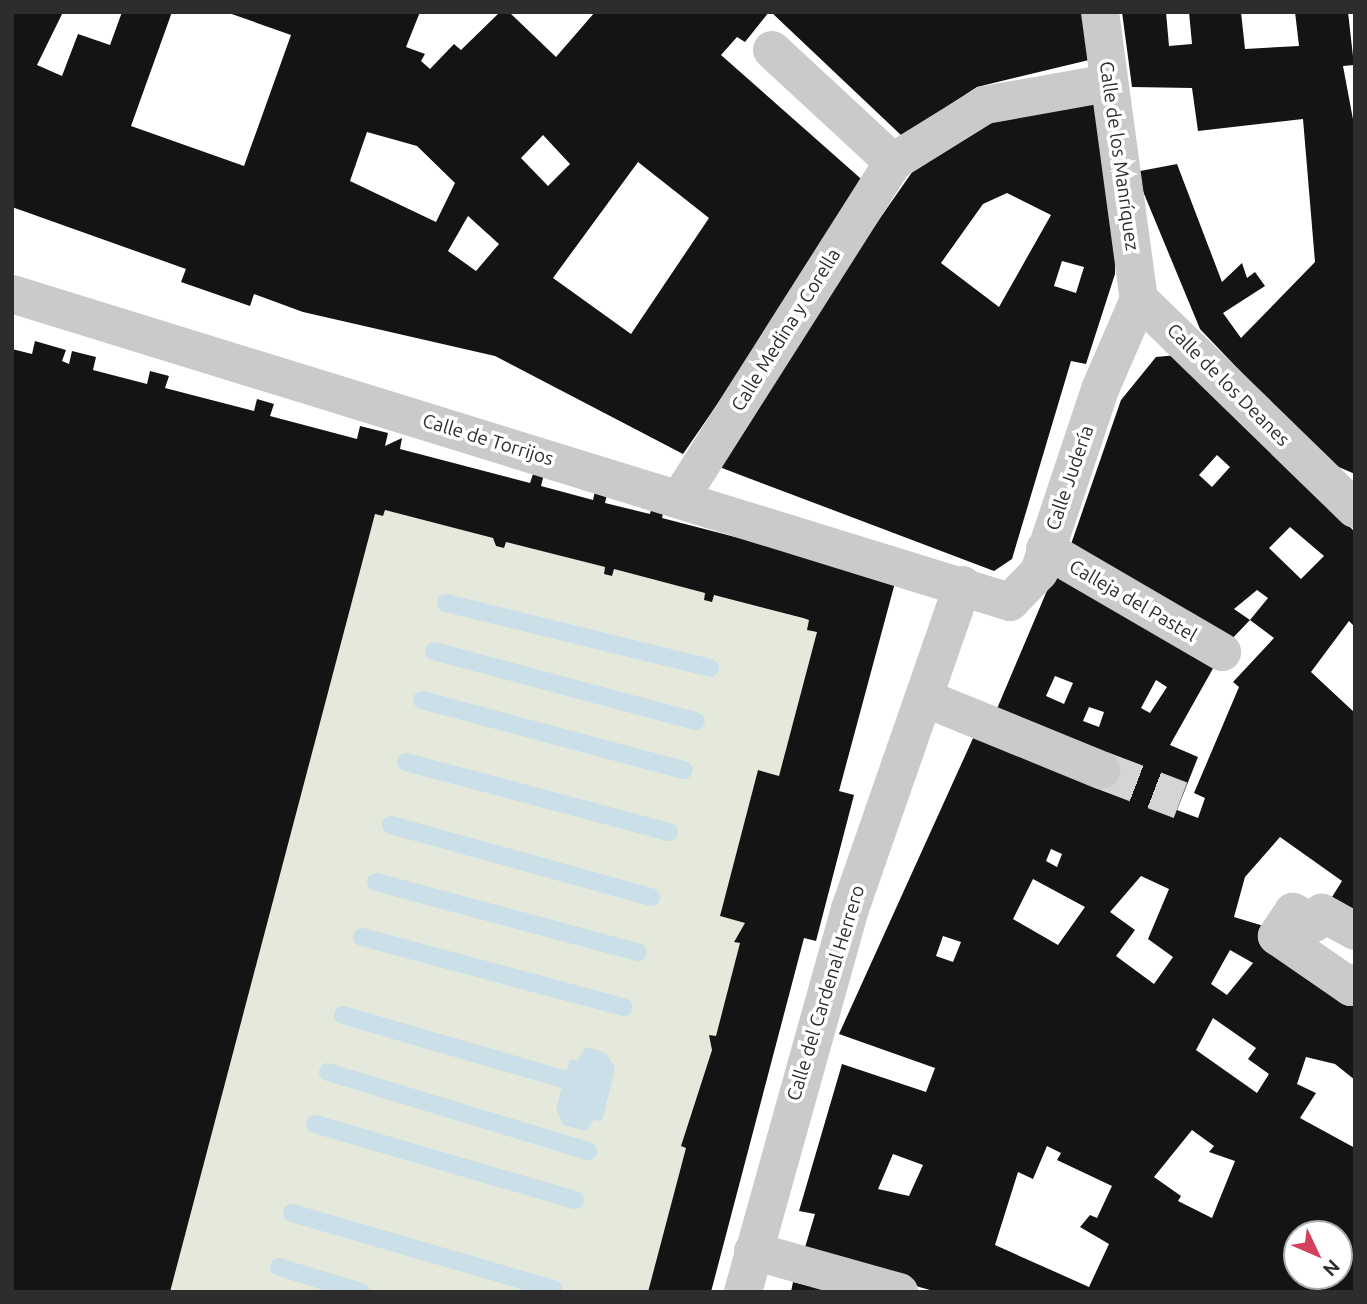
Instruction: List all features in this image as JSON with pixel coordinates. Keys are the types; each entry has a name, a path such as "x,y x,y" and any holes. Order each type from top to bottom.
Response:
{"street":[{"name":"Calle de los Manríquez","path":"1100,12 1139,299"},
{"path":"772,50 893,162"},
{"name":"Calle Medina y Corella","path":"680,498 893,162 985,105 1109,83"},
{"name":"Calle de Torrijos","path":"12,295 963,585"},
{"name":"Calle de los Deanes","path":"1139,299 1352,503"},
{"name":"Calle Judería","path":"963,585 1010,602 1040,572 1045,549 1139,299"},
{"name":"Calleja del Pastel","path":"1045,549 1222,652"},
{"name":"Calle del Cardenal Herrero","path":"743,1292 850,909 927,699 963,585"},
{"path":"927,699 1101,770"},
{"path":"1355,931 1322,913 1314,923 1293,912 1277,936 1351,987 1355,982"},
{"path":"753,1251 900,1292"}],"shaded area":[{"path":"385,510 493,538 496,546 506,542 605,567 604,574 612,576 614,569 705,593 704,600 712,602 714,595 809,620 817,632 779,776 758,770 720,916 745,923 734,941 740,943 716,1036 709,1035 712,1050 681,1146 686,1148 648,1292 170,1292 375,514 383,516"}],"water":[{"path":"586,1047 606,1053 615,1068 602,1121 594,1120 586,1131 563,1125 556,1108 570,1059 577,1061"}],"building":[{"path":"12,12 63,12 37,65 62,76 78,34 110,45 122,12 172,12 131,126 244,166 291,35 226,12 420,12 406,47 425,54 421,61 430,69 454,44 461,50 500,12 509,12 556,57 595,12 769,12 745,42 737,37 721,55 868,185 683,454 495,356 303,312 254,294 250,306 181,282 186,269 12,207","holes":["367,132 417,146 455,183 436,222 350,181","543,135 570,164 548,186 521,158","638,162 709,218 631,334 553,278","468,216 499,244 476,271 448,251"]},
{"path":"771,12 1082,12 1089,60 977,87 902,136"},
{"path":"1122,12 1166,12 1169,46 1192,44 1189,12 1241,12 1245,49 1299,46 1295,12 1348,12 1354,65 1343,66 1355,130 1355,474 1327,462 1200,329 1135,172 1177,164 1222,282 1242,263 1247,278 1255,272 1265,286 1223,313 1241,338 1315,262 1303,119 1198,131 1192,88 1132,87"},
{"path":"1097,89 1116,220 1115,274 1086,364 1071,361 1012,559 994,571 722,468 719,449 915,168 955,133","holes":["1007,193 1051,215 999,307 941,263 983,204","1062,261 1084,267 1076,293 1054,286"]},
{"path":"35,341 66,350 62,361 69,364 72,351 96,357 93,370 147,384 150,371 169,376 165,388 254,411 257,399 274,404 270,416 357,439 360,426 388,433 385,446 402,438 400,449 530,483 534,471 544,474 541,486 593,500 596,487 608,490 605,503 650,514 653,502 665,505 662,518 896,579 839,791 854,795 816,941 804,938 711,1292 648,1292 686,1148 681,1146 712,1050 709,1035 716,1036 740,943 734,942 745,923 720,916 758,770 779,776 817,632 807,630 809,620 803,618 714,595 712,602 704,600 705,593 614,569 612,576 604,574 605,567 506,542 504,548 496,546 493,538 385,510 383,516 375,514 170,1292 12,1292 12,349 32,354"},
{"path":"1177,355 1355,532 1355,627 1349,621 1311,672 1355,713 1355,931 1322,913 1342,881 1280,837 1245,877 1234,917 1280,931 1355,990 1355,1080 1335,1064 1306,1057 1297,1084 1316,1093 1300,1118 1355,1148 1355,1292 937,1292 803,1254 815,1214 799,1211 842,1064 926,1092 935,1068 839,1034 979,725 996,711 1057,567 1220,656 1170,745 1198,757 1177,810 1198,818 1205,798 1194,793 1239,687 1233,682 1274,638 1250,620 1227,644 1069,550 1121,400 1156,357","holes":["1217,455 1230,467 1212,487 1199,475","1290,527 1324,556 1301,579 1269,548","1257,590 1268,598 1250,620 1234,609","1055,676 1073,683 1064,704 1046,696","1156,680 1167,687 1150,713 1141,708","1089,707 1104,712 1099,727 1083,721","1051,849 1062,854 1057,867 1046,861","1141,876 1169,889 1148,939 1173,957 1154,984 1116,956 1135,930 1110,912","1033,879 1085,907 1058,945 1013,919","943,936 961,942 953,962 936,956","1230,950 1253,963 1227,995 1211,984","1213,1018 1256,1048 1248,1059 1269,1074 1257,1093 1196,1050","1192,1130 1214,1146 1209,1152 1235,1161 1212,1218 1178,1201 1181,1196 1154,1177","1047,1146 1061,1153 1057,1160 1112,1186 1097,1218 1090,1215 1080,1227 1109,1244 1089,1287 995,1245 1018,1172 1033,1179","893,1154 923,1165 909,1196 878,1189"]},
{"path":"793,1282 836,1292 791,1292"}],"waterway":[{"path":"446,603 710,668"},
{"path":"434,651 696,721"},
{"path":"422,700 684,770"},
{"path":"406,762 669,832"},
{"path":"391,825 651,897"},
{"path":"376,882 638,952"},
{"path":"362,937 624,1007"},
{"path":"343,1015 560,1078"},
{"path":"328,1072 588,1151"},
{"path":"315,1124 575,1200"},
{"path":"292,1213 553,1289"},
{"path":"279,1267 361,1292"}],"tunnel":[{"path":"1101,770 1180,800"}]}
